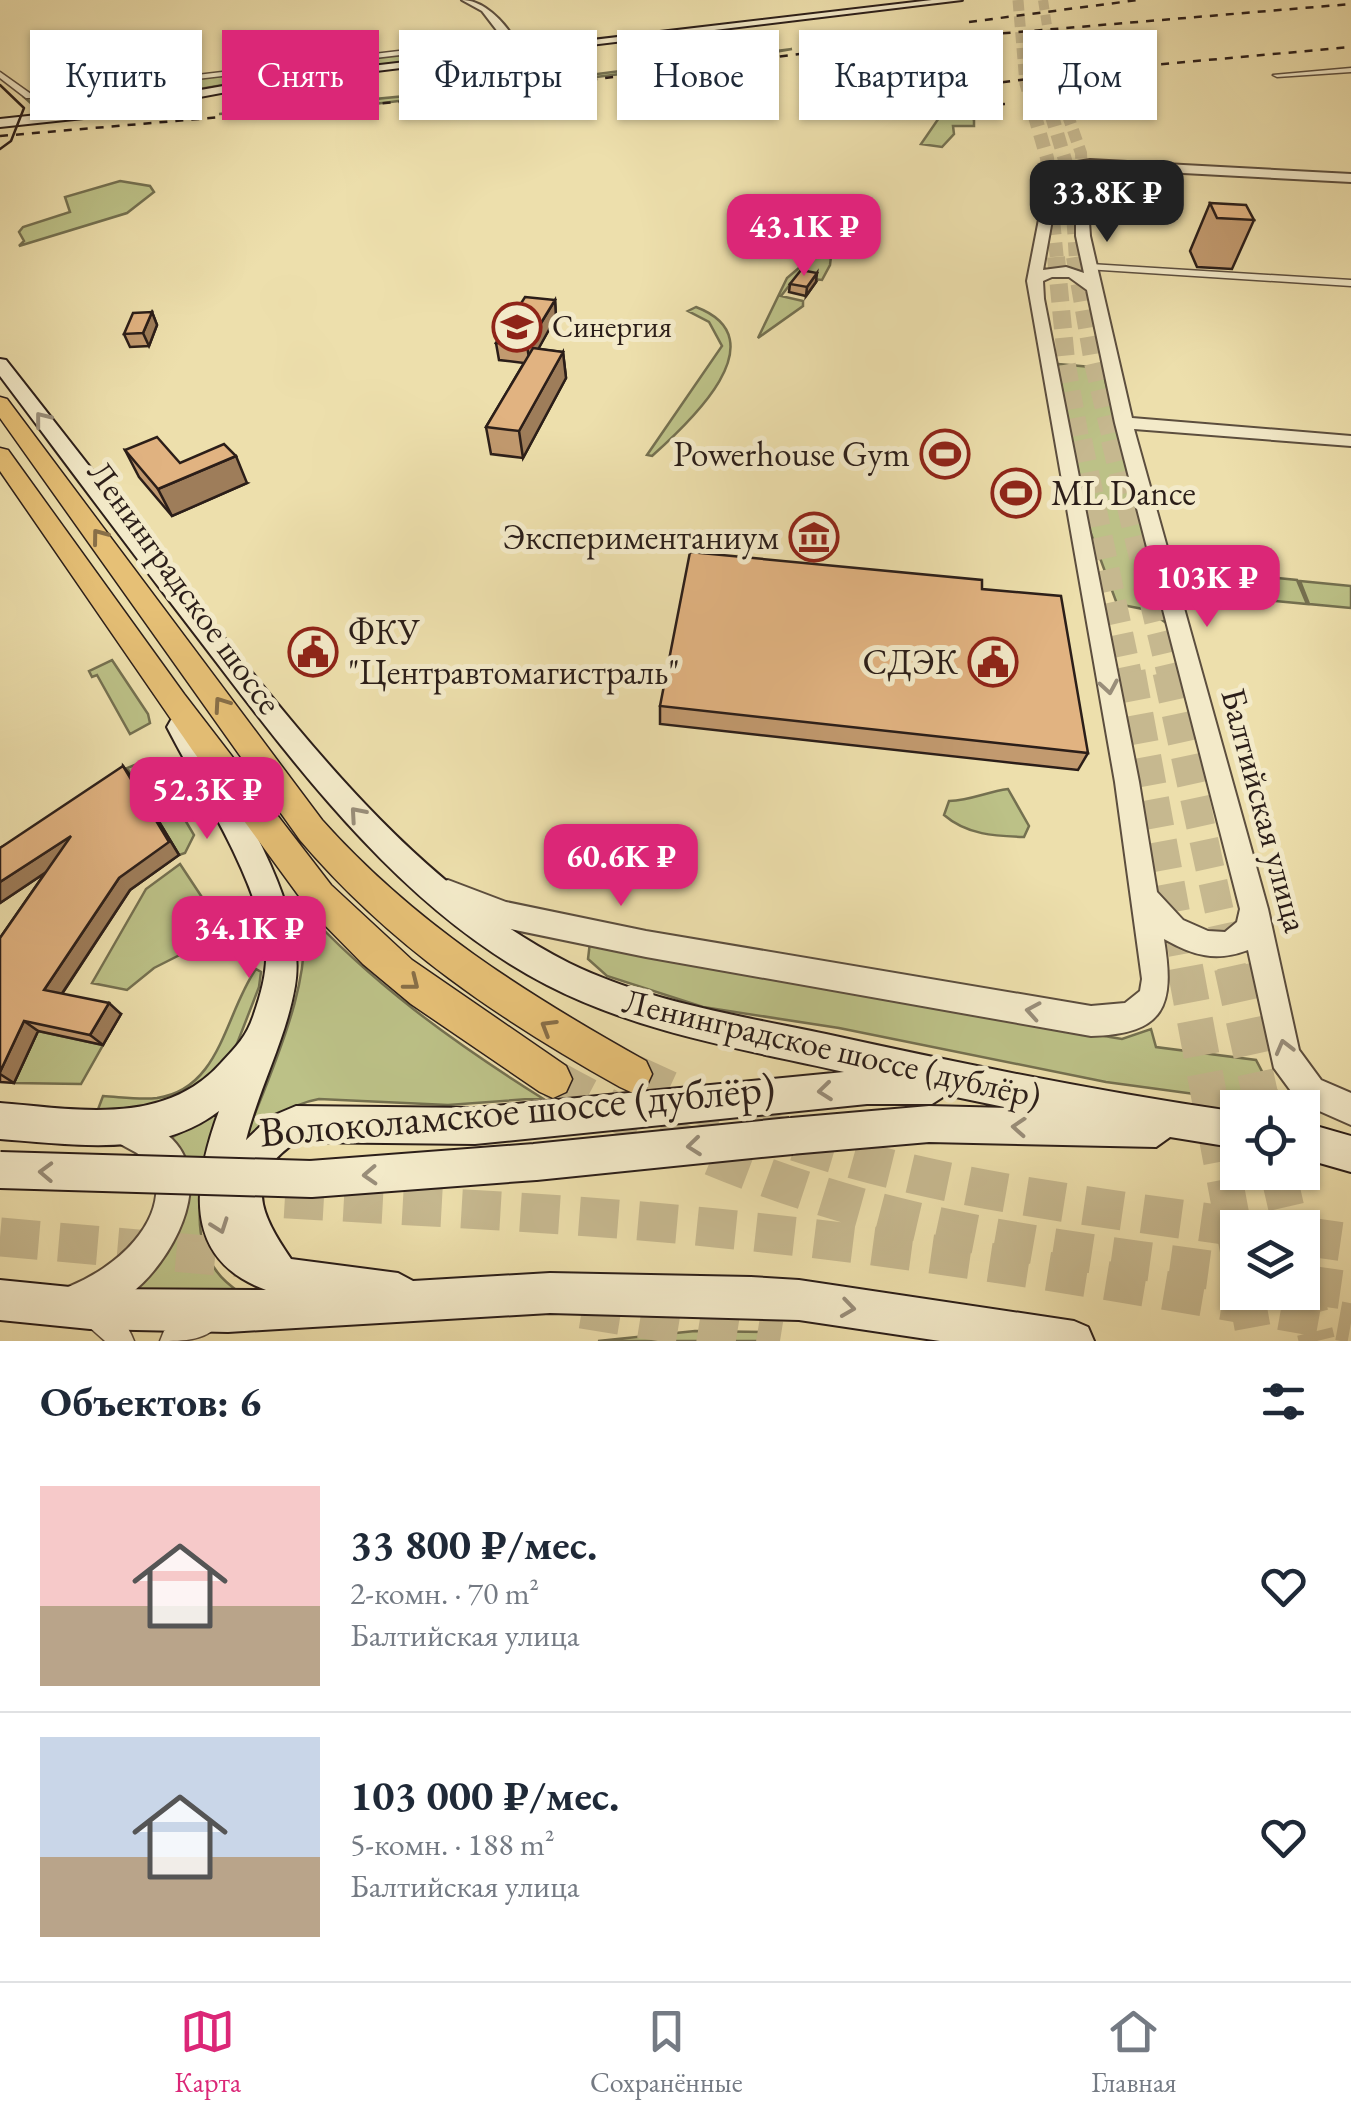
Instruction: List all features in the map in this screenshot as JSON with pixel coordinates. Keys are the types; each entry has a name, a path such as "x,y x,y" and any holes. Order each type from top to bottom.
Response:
{"main road":[{"path":"597,43 956,0"},
{"path":"0,123 93,113 270,80 399,65"},
{"name":"Ленинградское шоссе (дублёр)","path":"0,364 252,690 365,823 426,882 525,956 609,996 708,1026 992,1089 1220,1127"},
{"name":"Ленинградское шоссе","path":"0,403 311,830 377,904 460,972 633,1074"},
{"name":"Ленинградское шоссе","path":"0,454 147,668 297,871 348,928 434,1000 553,1078"},
{"path":"157,614 252,690"},
{"path":"147,668 223,807 280,932 282,973 266,1034 220,1166 214,1204 222,1237 234,1252 256,1266 278,1273 442,1301"},
{"path":"0,1121 124,1129 169,1121 209,1099 241,1068 266,1034"},
{"path":"278,1273 253,1236 245,1216 244,1195 258,1149 282,1128 296,1124 475,1126 866,1087 992,1089"},
{"name":"Волоколамское шоссе (дублёр)","path":"0,1170 311,1179 928,1124 1097,1130 1220,1129"},
{"path":"1320,1141 1351,1144"},
{"path":"1320,1145 1351,1154"},
{"path":"0,1300 90,1308 228,1312 550,1293 750,1298 799,1300 1064,1340"}],"street":[{"path":"474,1 500,30"},
{"path":"0,74 29,96 36,96 399,53"},
{"path":"1277,75 1351,70"},
{"path":"426,882 505,915 691,952 1091,1021 1129,1018 1153,1000 1156,979 1127,782 1034,281 1035,249 1047,218 1054,174 1062,168 1090,164 1351,178"},
{"name":"Балтийская улица","path":"1082,181 1080,207 1090,267 1124,424 1254,908 1286,1057 1310,1091 1351,1108"},
{"path":"1090,267 1351,283"},
{"path":"1034,281 1047,273 1067,272 1084,278 1094,288"},
{"path":"1124,424 1351,442"},
{"path":"1142,889 1152,910 1170,930 1184,940 1202,945 1220,946 1246,933 1254,922 1254,908"},
{"path":"48,1304 81,1300 105,1290 124,1277 158,1235 172,1191 168,1161 148,1140 124,1129"},
{"path":"90,1308 117,1332 120,1341"},
{"path":"174,1341 197,1324 228,1312"}],"green space":[{"path":"399,53 399,63 379,65 379,56"},
{"path":"222,75 222,85 202,89 202,77"},
{"path":"399,97 399,101 379,103 379,99"},
{"path":"938,120 974,120 974,126 953,126 954,134 942,147 921,144"},
{"path":"120,181 150,186 154,192 127,213 19,246 24,241 19,232 23,227 70,212 65,197"},
{"path":"833,239 830,265 822,280 796,277 781,296 803,301 803,306 758,338 787,278"},
{"path":"696,307 720,321 730,339 729,360 704,403 652,456 647,455 722,346 709,322 688,311"},
{"path":"1058,364 1102,368 1169,625 1148,610 1117,604 1080,504"},
{"path":"1247,575 1297,580 1307,604 1255,599"},
{"path":"1300,581 1351,586 1351,608 1309,604"},
{"path":"112,660 148,714 150,723 130,734 97,675 92,677 89,671"},
{"path":"137,764 155,769 194,835 185,853 179,855 127,768"},
{"path":"1008,789 1029,826 1024,837 972,830 944,815 949,801"},
{"path":"180,864 225,932 154,968 127,990 92,983 146,889"},
{"path":"300,905 355,960 414,1010 542,1098 448,1105 319,1099 285,1112 240,1152 296,996 303,964"},
{"path":"590,942 1122,1039 1151,1029 1156,1047 1256,1060 1276,1090 1220,1090 1220,1097 1106,1082 839,1028 703,1007 607,976 588,959"},
{"path":"256,969 261,972 259,987 233,1054 178,1106 97,1112 103,1096 157,1098 178,1092 195,1080 219,1047"},
{"path":"38,1031 103,1045 81,1084 14,1083"},
{"path":"228,1107 202,1191 201,1234 218,1273 248,1299 128,1289 186,1160 169,1139"},
{"path":"695,1331 769,1332 769,1341 598,1341"}],"building":[{"path":"1210,203 1246,205 1254,220 1217,218"},
{"path":"801,270 817,273 807,287 790,284"},
{"path":"525,297 555,300 527,346 496,343"},
{"path":"152,312 143,333 124,334 133,313"},
{"path":"533,348 563,352 519,431 486,427"},
{"path":"157,437 180,463 224,444 236,456 158,489 125,450"},
{"path":"690,552 982,580 982,589 1061,596 1088,753 660,706"},
{"path":"123,766 169,842 119,878 44,990 109,1003 90,1035 24,1021 0,1072 0,938 71,836 0,882 0,848"}],"tunnel":[{"path":"1018,0 1023,60"},
{"path":"1043,0 1048,30"},
{"path":"1036,120 1047,158 1057,260"},
{"path":"1053,120 1071,180 1076,260"},
{"path":"1069,120 1081,153 1082,181"},
{"path":"1056,257 1066,360 1081,443"},
{"path":"1075,257 1093,363 1112,443"},
{"path":"1081,440 1131,675"},
{"path":"1112,440 1168,675"},
{"path":"1131,672 1186,969"},
{"path":"1167,672 1232,969"},
{"path":"1185,967 1230,1210"},
{"path":"1232,967 1259,1090"},
{"path":"633,1074 756,1127 883,1167 1037,1198 1220,1224"},
{"path":"553,1079 711,1156 835,1200 1011,1241 1220,1271"},
{"path":"1282,1190 1287,1210"},
{"path":"226,1195 594,1217 796,1237 1034,1269 1351,1323"},
{"path":"0,1237 253,1259"},
{"path":"1320,1239 1351,1243"},
{"path":"1320,1287 1351,1291"},
{"path":"582,1309 780,1341"},
{"path":"1249,1310 1255,1341"},
{"path":"1310,1310 1317,1341"}],"tram line":[{"path":"0,85 24,108 11,141 0,149"}],"railway":[{"path":"969,22 1138,0"},
{"path":"0,136 444,98 888,43 1351,4"},
{"path":"1003,82 1351,47"}],"place":[{"name":"Синергия","path":"517,327"},
{"name":"Powerhouse Gym","path":"945,454"},
{"name":"ML Dance","path":"1016,493"},
{"name":"Экспериментаниум","path":"814,537"},
{"name":"ФКУ \"Центравтомагистраль\"","path":"313,652"},
{"name":"СДЭК","path":"993,662"}]}
